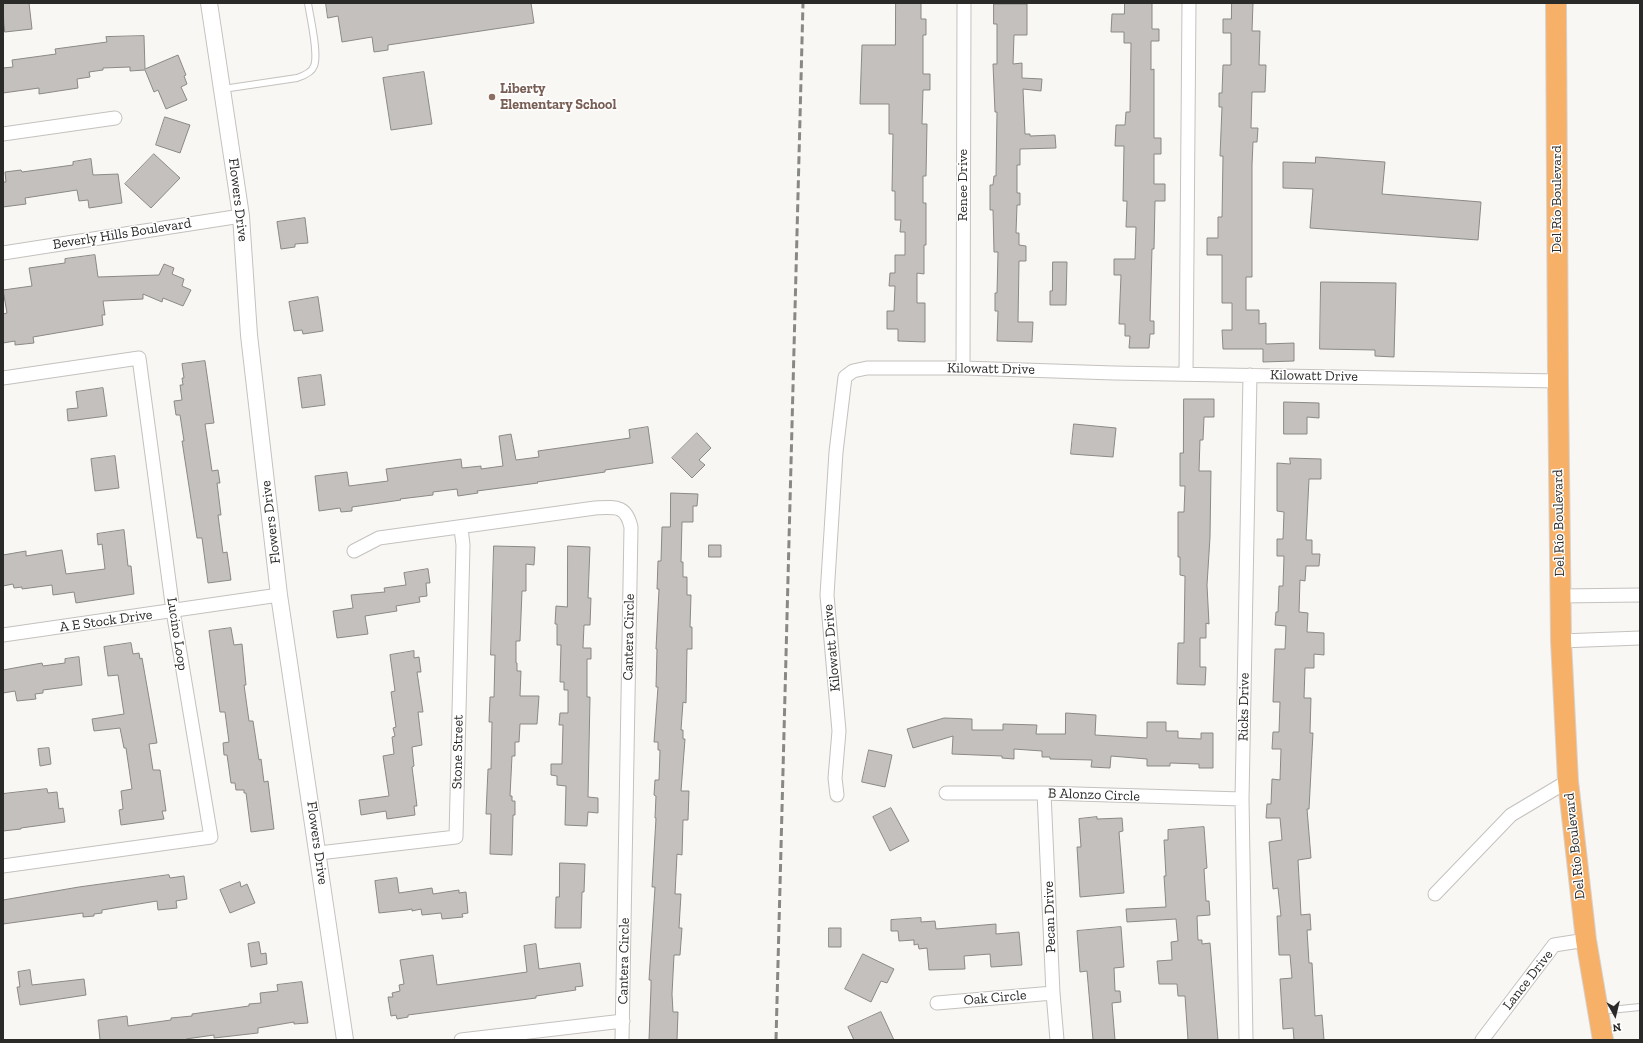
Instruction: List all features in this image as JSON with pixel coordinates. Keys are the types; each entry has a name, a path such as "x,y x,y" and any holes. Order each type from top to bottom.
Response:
{"main road":[{"name":"Del Río Boulevard","path":"1556,3 1561,641 1568,781 1586,940 1604,1040"}],"street":[{"name":"Flowers Drive","path":"209,3 241,216 249,335 279,595 345,1040"},
{"name":"Renee Drive","path":"963,368 964,3"},
{"path":"1186,373 1189,3"},
{"path":"3,134 116,118"},
{"name":"Beverly Hills Boulevard","path":"3,253 241,216"},
{"name":"Lucino Loop","path":"3,378 138,358 173,611 211,837 3,866"},
{"name":"Kilowatt Drive","path":"837,795 836,778 838,730 827,595 836,452 845,377 853,371 867,368 963,368 1114,373 1558,380"},
{"name":"Ricks Drive","path":"1246,1040 1242,799 1250,375"},
{"name":"Cantera Circle","path":"354,551 379,538 611,507 622,509 629,517 631,527 622,1040"},
{"name":"Stone Street","path":"318,853 456,837 463,545 461,528"},
{"name":"A E Stock Drive","path":"3,635 279,595"},
{"path":"1560,596 1640,595"},
{"path":"1561,641 1640,638"},
{"path":"1435,894 1511,815 1568,781"},
{"name":"B Alonzo Circle","path":"946,793 1044,793 1242,799"},
{"name":"Pecan Drive","path":"1044,793 1053,993 1057,1040"},
{"name":"Lance Drive","path":"1482,1040 1554,945 1586,940"},
{"name":"Oak Circle","path":"937,1003 1053,993"},
{"path":"461,1040 622,1021"}],"lane":[{"path":"222,89 297,78 307,74 314,67 316,58 308,3"},
{"path":"1598,1011 1640,1008"}],"building":[{"path":"3,3 29,3 32,29 5,32"},
{"path":"326,3 531,3 534,23 388,45 388,50 374,52 372,37 342,42 338,16 328,18"},
{"path":"896,3 921,3 921,19 926,19 926,35 923,35 923,74 930,74 930,90 923,90 922,124 927,124 926,176 923,176 923,203 926,203 926,245 924,245 924,274 917,273 917,303 925,303 925,342 898,341 898,329 887,329 887,311 894,311 895,286 889,286 890,273 895,273 895,255 905,255 905,232 900,232 901,220 895,220 895,191 892,191 893,134 889,134 889,104 860,104 862,45 895,45"},
{"path":"1125,3 1152,3 1152,29 1159,29 1159,41 1151,41 1151,70 1154,69 1154,138 1161,138 1161,154 1154,154 1154,184 1165,184 1165,201 1155,201 1150,321 1154,321 1154,334 1150,334 1149,348 1129,348 1130,336 1125,336 1125,324 1119,324 1121,275 1114,275 1114,259 1135,259 1136,227 1126,227 1127,201 1123,201 1124,146 1115,146 1116,125 1125,125 1126,112 1130,112 1131,43 1124,43 1124,32 1111,32 1112,14 1124,14"},
{"path":"1232,3 1253,3 1252,31 1260,31 1259,65 1266,65 1265,92 1252,92 1251,128 1258,128 1257,142 1253,142 1252,277 1246,277 1246,310 1259,310 1259,324 1266,323 1266,344 1294,343 1294,361 1263,362 1263,349 1223,349 1222,330 1232,330 1232,303 1222,303 1222,255 1207,255 1207,238 1218,238 1218,217 1222,217 1223,156 1220,156 1222,107 1219,107 1219,93 1222,93 1223,65 1231,65 1231,33 1223,33 1223,19 1231,19"},
{"path":"994,4 1027,4 1027,35 1014,35 1013,64 1022,63 1022,78 1042,79 1041,91 1023,89 1025,134 1030,134 1030,136 1055,135 1056,148 1020,149 1020,165 1017,165 1017,193 1020,193 1020,205 1017,205 1016,233 1019,233 1019,245 1026,246 1026,261 1019,261 1018,322 1033,322 1032,342 997,341 998,311 995,311 995,293 997,293 998,252 994,252 993,210 990,210 990,185 993,185 994,176 996,176 997,112 995,112 993,64 997,64 997,24 994,24"},
{"path":"144,36 145,69 178,55 186,75 184,76 187,84 181,87 187,100 166,109 158,90 154,92 145,70 130,71 130,67 103,68 103,70 89,72 90,77 77,79 78,88 39,94 39,88 3,93 3,68 13,67 12,60 56,54 55,49 107,42 106,37"},
{"path":"424,72 432,124 391,130 383,78"},
{"path":"165,117 190,125 180,153 156,145"},
{"path":"154,154 180,178 151,208 125,184"},
{"path":"1316,157 1385,162 1382,194 1481,202 1478,240 1310,228 1313,189 1283,188 1283,162 1315,163"},
{"path":"91,159 93,175 118,174 122,203 89,208 88,200 79,201 77,190 25,198 26,204 3,207 3,182 6,182 5,172 21,170 22,172 73,165 73,162"},
{"path":"305,218 308,243 295,244 295,247 281,249 277,222"},
{"path":"95,255 98,277 159,275 164,264 174,268 172,274 184,279 182,286 191,290 183,306 163,298 162,302 143,294 143,299 103,301 105,315 102,315 103,325 33,337 34,343 15,345 15,341 3,343 3,314 7,313 3,290 32,286 29,268 65,263 65,259"},
{"path":"1053,262 1067,262 1066,305 1050,305"},
{"path":"1321,282 1396,283 1394,357 1375,356 1375,350 1320,349"},
{"path":"318,297 323,331 303,334 302,330 294,331 289,302"},
{"path":"205,361 214,423 205,424 212,471 218,470 220,483 217,483 221,515 218,515 223,553 227,552 231,580 208,583 202,538 197,538 182,441 184,441 180,415 176,415 174,401 182,400 180,385 183,385 182,378 184,378 182,364"},
{"path":"321,375 325,405 302,408 298,378"},
{"path":"103,388 107,416 68,421 67,409 78,408 76,392"},
{"path":"1184,399 1214,399 1214,417 1204,417 1203,440 1200,440 1199,471 1211,471 1210,537 1207,585 1209,624 1206,623 1206,638 1200,638 1200,667 1206,667 1205,685 1177,684 1178,643 1184,643 1185,576 1180,575 1180,557 1178,557 1178,512 1184,512 1185,486 1180,486 1180,453 1183,453"},
{"path":"1284,402 1319,403 1319,418 1307,417 1307,434 1284,434"},
{"path":"1074,424 1116,428 1113,457 1071,454"},
{"path":"648,427 653,463 537,482 538,483 477,491 478,493 458,496 457,489 433,492 433,495 352,507 352,511 341,512 340,508 319,511 315,476 347,472 349,486 388,481 386,469 461,459 462,468 481,466 481,469 503,466 499,436 511,434 516,460 539,457 538,451 630,438 629,430"},
{"path":"697,433 711,448 699,460 705,465 692,478 672,458"},
{"path":"115,456 119,488 95,491 91,459"},
{"path":"1290,458 1321,459 1321,479 1309,479 1306,540 1312,540 1312,554 1320,554 1319,566 1306,566 1305,581 1300,580 1299,612 1308,613 1307,632 1324,633 1324,655 1314,654 1314,668 1305,668 1304,698 1311,698 1310,733 1313,733 1309,809 1307,809 1311,858 1298,860 1301,915 1310,914 1311,930 1307,930 1309,963 1312,963 1315,1016 1322,1015 1324,1040 1294,1040 1293,1028 1283,1029 1280,979 1292,978 1290,955 1279,955 1277,916 1281,916 1278,888 1273,889 1269,842 1282,840 1280,818 1266,818 1267,804 1271,804 1272,779 1280,780 1281,749 1272,749 1273,732 1279,732 1280,702 1273,702 1275,649 1285,649 1286,626 1275,625 1276,612 1278,612 1279,586 1283,586 1284,556 1277,556 1277,539 1283,539 1284,512 1277,511 1277,463 1290,464"},
{"path":"671,493 698,494 697,506 693,506 693,522 682,522 681,562 683,562 683,577 687,577 687,595 691,595 690,627 692,627 692,649 687,649 686,703 683,702 681,730 683,730 683,739 685,739 681,791 689,791 688,820 683,820 682,855 677,854 675,894 681,894 679,928 682,928 680,955 674,955 672,994 673,1012 678,1012 677,1040 649,1040 651,980 649,980 655,887 652,887 656,818 656,796 654,795 655,780 659,780 660,750 658,750 658,742 654,742 658,687 656,687 656,649 659,589 657,589 658,561 661,561 662,527 670,527"},
{"path":"124,530 128,566 131,566 134,594 76,603 74,592 53,595 52,585 22,589 22,587 14,588 13,584 3,586 3,555 26,551 26,556 62,550 66,574 105,569 102,544 98,545 97,534"},
{"path":"709,545 721,545 721,557 709,557"},
{"path":"494,546 535,547 534,565 526,564 526,591 522,591 520,641 516,641 516,663 517,671 521,671 520,696 539,696 537,724 520,724 519,742 515,742 515,756 512,756 510,796 512,796 512,801 515,801 515,815 513,815 512,855 490,854 491,814 486,814 488,769 491,769 492,722 489,722 490,697 494,697 495,655 491,655"},
{"path":"568,546 590,547 588,598 591,598 590,625 584,625 583,648 591,648 591,659 587,659 587,697 590,697 588,797 598,798 598,813 588,812 587,826 565,825 566,786 557,785 557,776 551,775 551,764 562,764 563,725 559,725 560,713 568,713 568,690 564,690 564,682 560,682 561,645 557,645 557,624 555,624 556,606 567,607"},
{"path":"428,569 430,583 426,583 427,596 419,597 420,602 396,606 397,611 365,616 368,634 337,638 333,611 353,608 351,595 385,592 384,588 406,585 404,573"},
{"path":"231,628 234,645 242,644 246,685 244,685 249,721 253,721 264,782 268,781 274,829 251,832 246,793 244,793 244,790 236,790 235,783 231,783 227,755 224,755 223,743 229,742 225,712 220,712 209,631"},
{"path":"131,643 133,654 139,653 140,659 142,658 157,743 149,744 153,770 160,770 166,811 162,811 164,819 121,825 119,810 123,809 121,791 132,789 126,748 124,748 120,728 94,731 92,719 124,714 118,675 108,676 104,647"},
{"path":"414,651 414,658 419,657 421,672 417,672 423,712 418,712 422,745 412,747 414,766 412,767 417,806 414,806 415,815 387,819 386,811 361,815 359,800 389,796 383,756 394,754 392,737 395,736 393,728 396,727 391,692 395,691 390,655"},
{"path":"79,657 82,685 43,690 43,693 35,694 36,699 17,701 15,691 3,693 3,670 42,663 43,666 65,663 65,659"},
{"path":"1066,713 1096,715 1095,735 1147,738 1147,722 1166,722 1166,731 1178,731 1178,738 1201,739 1201,733 1213,733 1213,768 1199,768 1199,764 1170,763 1170,766 1147,766 1147,759 1111,756 1110,768 1091,767 1092,760 1050,759 1050,757 1042,757 1042,751 1014,749 1014,759 1002,758 1002,756 952,754 953,736 913,748 907,729 944,718 972,719 972,730 1003,730 1003,724 1037,725 1036,734 1065,734"},
{"path":"49,748 51,764 40,766 38,749"},
{"path":"869,750 892,755 885,787 862,782"},
{"path":"47,789 48,793 57,792 59,809 63,808 65,822 3,831 3,794"},
{"path":"891,808 909,841 890,851 873,817"},
{"path":"1097,817 1097,819 1122,818 1123,831 1119,832 1124,893 1080,897 1077,847 1081,847 1079,819"},
{"path":"1204,827 1207,868 1204,869 1206,901 1209,901 1210,915 1197,916 1198,940 1202,940 1202,944 1210,943 1218,1040 1188,1040 1185,996 1178,996 1177,984 1159,984 1157,961 1172,960 1171,942 1178,941 1176,919 1127,922 1126,909 1166,907 1164,840 1168,840 1168,830"},
{"path":"560,863 585,864 584,892 582,892 581,928 555,928 556,897 559,897"},
{"path":"169,875 170,878 184,876 187,899 176,901 177,908 158,910 157,901 102,910 102,913 94,914 94,916 83,917 83,913 3,924 3,900 79,887"},
{"path":"397,878 399,893 432,888 433,894 459,890 459,893 466,892 468,913 462,914 463,917 442,919 441,913 422,915 421,909 379,913 375,881"},
{"path":"240,882 241,887 247,884 255,903 230,913 220,890"},
{"path":"921,918 921,922 935,921 936,929 996,924 996,934 1019,932 1022,965 991,967 990,954 964,956 965,969 929,970 927,948 919,949 918,944 914,945 914,940 899,941 898,931 891,931 891,920"},
{"path":"1121,927 1124,967 1114,968 1115,991 1120,991 1121,1002 1112,1003 1115,1040 1093,1040 1087,971 1080,972 1077,931"},
{"path":"829,928 841,928 841,947 829,947"},
{"path":"259,942 261,954 266,953 267,964 251,967 248,944"},
{"path":"536,944 539,969 580,963 583,986 575,987 576,990 536,996 536,998 408,1015 408,1017 397,1019 396,1015 391,1016 388,997 393,997 392,993 400,991 399,985 404,984 400,960 433,955 437,985 527,972 524,946"},
{"path":"863,954 894,969 887,983 881,981 871,1002 845,989"},
{"path":"30,970 32,985 84,979 86,995 20,1005 17,987 20,987 18,972"},
{"path":"302,982 308,1023 294,1024 294,1022 258,1028 258,1033 214,1038 214,1035 186,1039 187,1040 100,1040 98,1020 127,1016 128,1026 171,1020 171,1018 192,1016 192,1014 249,1006 249,1004 261,1003 260,993 278,991 277,985"},
{"path":"881,1012 894,1040 854,1040 848,1027"}],"railway":[{"path":"776,1040 803,3"}],"place":[{"name":"Liberty Elementary School","path":"492,97"}]}
